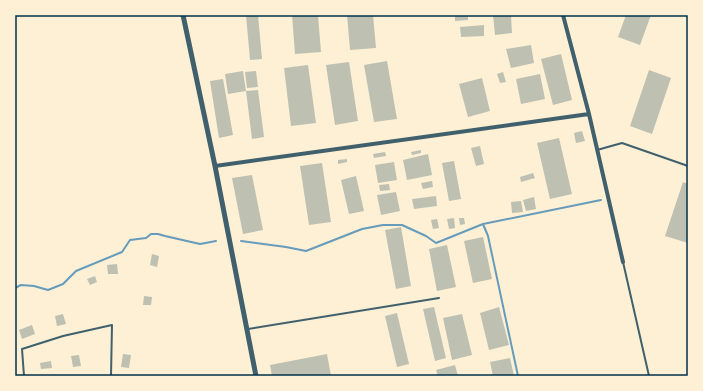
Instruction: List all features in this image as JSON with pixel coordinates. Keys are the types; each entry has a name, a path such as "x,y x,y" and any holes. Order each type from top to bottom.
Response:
{"street":[{"path":"183,15 215,166 256,376"},
{"path":"562,15 589,114 623,262"},
{"path":"215,166 589,114"}],"lane":[{"path":"597,150 622,143 688,166"},
{"path":"623,262 649,376"},
{"path":"247,329 439,298"},
{"path":"24,376 22,349 63,336 112,325 111,376"}],"building":[{"path":"246,15 258,15 262,59 250,60"},
{"path":"292,15 318,15 321,52 295,54"},
{"path":"347,15 373,15 376,48 350,50"},
{"path":"455,15 468,15 468,20 455,21"},
{"path":"493,15 511,15 512,33 495,35"},
{"path":"626,15 651,15 640,45 618,37"},
{"path":"484,25 484,36 461,37 460,27"},
{"path":"531,45 534,63 511,68 506,49"},
{"path":"561,54 572,100 553,105 541,59"},
{"path":"387,61 397,119 374,122 364,65"},
{"path":"349,62 358,121 335,125 326,65"},
{"path":"308,65 316,123 291,126 284,68"},
{"path":"649,70 671,78 652,134 630,126"},
{"path":"243,71 246,91 228,94 225,74"},
{"path":"256,71 258,87 247,88 245,72"},
{"path":"503,72 506,82 500,83 497,74"},
{"path":"540,74 545,99 521,104 516,79"},
{"path":"482,78 490,111 468,117 459,84"},
{"path":"223,79 233,135 219,138 210,81"},
{"path":"258,90 264,137 252,139 246,91"},
{"path":"582,131 585,141 576,143 574,133"},
{"path":"559,138 572,194 550,199 537,143"},
{"path":"480,146 484,164 476,166 471,148"},
{"path":"421,150 421,153 412,155 411,152"},
{"path":"385,152 386,156 374,158 373,154"},
{"path":"428,154 432,175 407,180 403,160"},
{"path":"347,159 347,162 338,164 338,160"},
{"path":"454,161 461,199 449,201 442,163"},
{"path":"394,162 397,180 378,183 375,165"},
{"path":"322,163 331,222 309,225 300,166"},
{"path":"533,173 535,178 521,182 520,177"},
{"path":"252,175 263,230 243,234 232,178"},
{"path":"356,176 364,211 349,214 341,180"},
{"path":"432,181 433,187 423,189 421,183"},
{"path":"683,182 688,184 688,243 665,236"},
{"path":"389,184 390,190 380,191 379,185"},
{"path":"396,192 400,211 381,215 377,195"},
{"path":"436,196 437,206 414,209 412,199"},
{"path":"534,197 536,209 526,211 523,200"},
{"path":"521,201 523,212 512,213 511,202"},
{"path":"454,218 455,228 449,229 447,219"},
{"path":"459,218 464,218 465,224 460,225"},
{"path":"437,219 439,228 433,229 431,220"},
{"path":"401,227 411,286 396,289 385,230"},
{"path":"483,237 492,279 473,283 464,241"},
{"path":"447,245 456,287 437,291 429,249"},
{"path":"152,254 159,256 157,267 150,265"},
{"path":"117,264 118,274 108,274 107,265"},
{"path":"95,276 97,282 90,285 87,279"},
{"path":"144,296 152,297 151,305 143,305"},
{"path":"434,307 446,358 435,361 423,309"},
{"path":"499,307 509,345 489,350 480,313"},
{"path":"397,313 409,364 397,367 385,316"},
{"path":"63,314 66,324 57,326 55,316"},
{"path":"462,314 472,355 452,360 443,318"},
{"path":"32,325 35,334 22,339 19,330"},
{"path":"123,354 131,355 129,368 121,367"},
{"path":"327,354 331,376 272,376 270,365"},
{"path":"79,355 81,366 73,367 71,356"},
{"path":"510,358 514,376 493,376 490,362"},
{"path":"51,361 52,368 41,369 40,363"},
{"path":"455,365 458,376 438,376 436,370"}],"waterway":[{"path":"518,376 488,236 483,224 601,200"},
{"path":"241,241 306,251 362,229 383,225 402,225 426,236 436,243 483,224"},
{"path":"15,288 21,285 34,286 48,290 63,284 76,271 122,252 130,240 146,238 151,234 158,234 200,244 216,241"}]}
